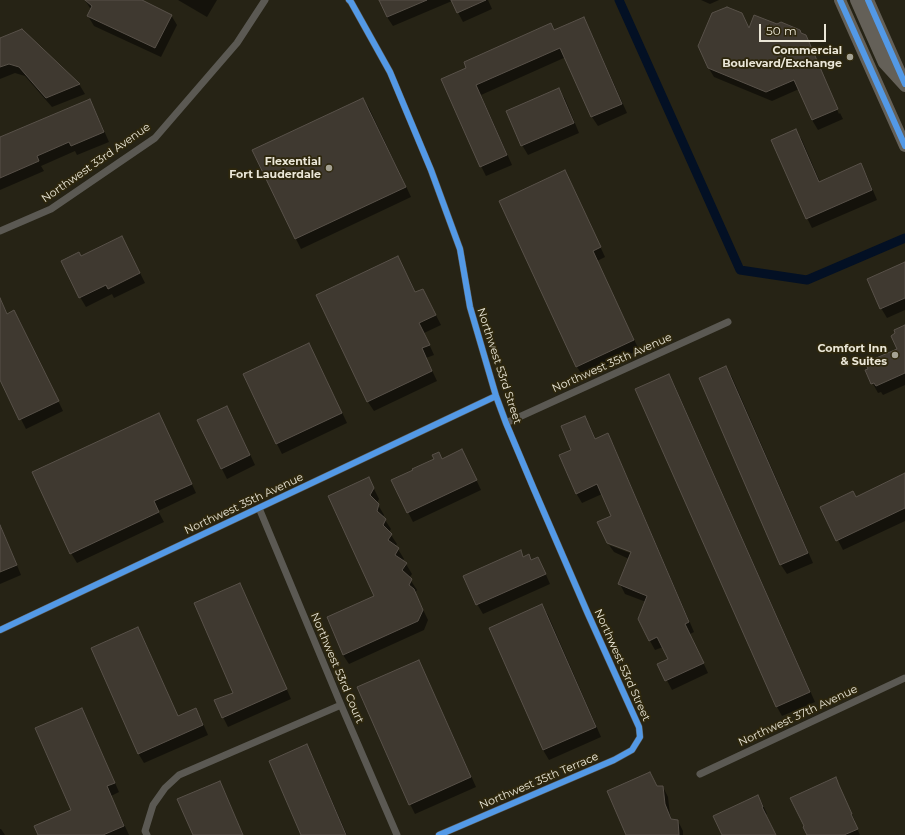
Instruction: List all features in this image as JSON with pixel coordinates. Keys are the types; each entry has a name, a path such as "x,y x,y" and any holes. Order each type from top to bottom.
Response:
{"highway":[{"path":"840,0 905,146"},
{"path":"856,0 884,63 905,85"},
{"path":"868,0 905,85"}],"street":[{"name":"Northwest 33rd Avenue","path":"0,231 51,209 155,138 238,43 265,0"},
{"name":"Northwest 53rd Street","path":"349,0 390,72 436,182 460,249 470,307 496,396 506,424 591,621 639,727 640,737"},
{"name":"Northwest 35th Avenue","path":"506,424 728,322"},
{"name":"Northwest 35th Avenue","path":"0,630 496,396"},
{"name":"Northwest 53rd Court","path":"259,508 340,705 397,835"},
{"name":"Northwest 37th Avenue","path":"700,774 905,678"},
{"path":"146,833 153,805 165,788 179,775 340,705"},
{"name":"Northwest 35th Terrace","path":"438,835 614,760 632,750 640,737"}],"building":[{"path":"85,0 142,0 172,15 155,48 87,16 92,6"},
{"path":"379,0 427,0 387,17"},
{"path":"451,0 486,0 457,13"},
{"path":"727,7 742,13 749,28 754,15 777,24 781,22 800,30 801,33 806,35 838,109 812,120 794,80 766,92 708,68 698,46 712,13"},
{"path":"584,17 622,104 591,117 560,48 476,85 507,155 480,167 441,79 466,68 464,62 551,23 554,30"},
{"path":"22,29 80,84 46,98 19,67 9,64 0,67 0,38"},
{"path":"559,88 574,123 521,146 506,111"},
{"name":"Flexential Fort Lauderdale","path":"363,98 406,187 295,239 252,150"},
{"path":"90,99 104,132 71,146 69,142 37,156 39,161 0,178 0,137"},
{"path":"796,129 819,182 861,163 872,190 806,219 771,140"},
{"path":"565,170 601,247 593,251 634,340 576,367 499,201"},
{"path":"122,236 140,273 108,289 106,285 79,298 61,261 79,252 81,256"},
{"path":"398,256 415,292 423,289 436,315 419,323 430,345 422,348 432,371 367,402 316,295"},
{"path":"905,262 905,298 880,309 867,279"},
{"path":"0,298 7,314 14,310 59,401 19,420 0,380"},
{"name":"Comfort Inn & Suites","path":"905,325 905,373 876,386 874,383 871,384 865,370 868,369 866,364 897,349 891,336 895,333 894,330"},
{"path":"309,343 342,413 276,444 243,374"},
{"path":"726,366 808,553 780,565 699,378"},
{"path":"669,374 810,692 776,707 635,389"},
{"path":"227,406 250,455 221,469 197,420"},
{"path":"159,413 192,484 154,501 159,512 70,554 32,472"},
{"path":"585,416 595,439 608,433 689,622 685,624 704,663 665,681 657,664 668,659 657,637 649,641 638,619 647,596 618,584 631,552 607,543 597,522 611,516 597,484 576,494 559,455 571,450 561,426"},
{"path":"462,449 477,480 407,513 391,480 434,459 432,455 439,452 442,459"},
{"path":"905,473 905,508 836,541 820,507 853,491 856,497"},
{"path":"369,477 374,488 370,495 379,504 377,511 386,519 383,525 392,534 388,540 399,548 395,555 407,563 402,570 412,579 409,585 414,589 423,610 418,621 343,655 327,617 374,596 328,496"},
{"path":"0,525 17,565 0,572"},
{"path":"521,550 523,557 529,554 531,560 538,557 546,574 476,605 463,576"},
{"path":"240,583 287,689 222,718 214,700 233,693 194,603"},
{"path":"542,604 596,727 543,750 489,628"},
{"path":"138,627 178,716 196,708 203,725 138,754 91,648"},
{"path":"419,660 471,777 409,805 357,687"},
{"path":"82,708 115,783 107,786 124,826 103,835 38,835 34,826 71,810 35,728"},
{"path":"307,744 346,835 301,835 269,761"},
{"path":"650,772 657,786 663,786 665,804 671,819 678,820 679,835 626,835 607,791"},
{"path":"836,777 858,829 844,835 807,835 790,798"},
{"path":"220,781 243,835 193,835 177,799"},
{"path":"758,795 762,807 776,835 722,835 713,816"}],"waterway":[{"path":"619,0 740,270 807,280 905,238"}],"cycle path":[{"path":"349,0 390,72 431,170 460,249 470,307 496,396 506,423 588,614 639,727 640,737 632,750 614,760 439,835"},
{"path":"840,0 905,146"},
{"path":"868,0 905,84"},
{"path":"0,630 496,396"}],"place":[{"name":"Commercial Boulevard/Exchange","path":"850,57"},
{"name":"Flexential Fort Lauderdale","path":"329,168"},
{"name":"Comfort Inn & Suites","path":"895,355"}]}
